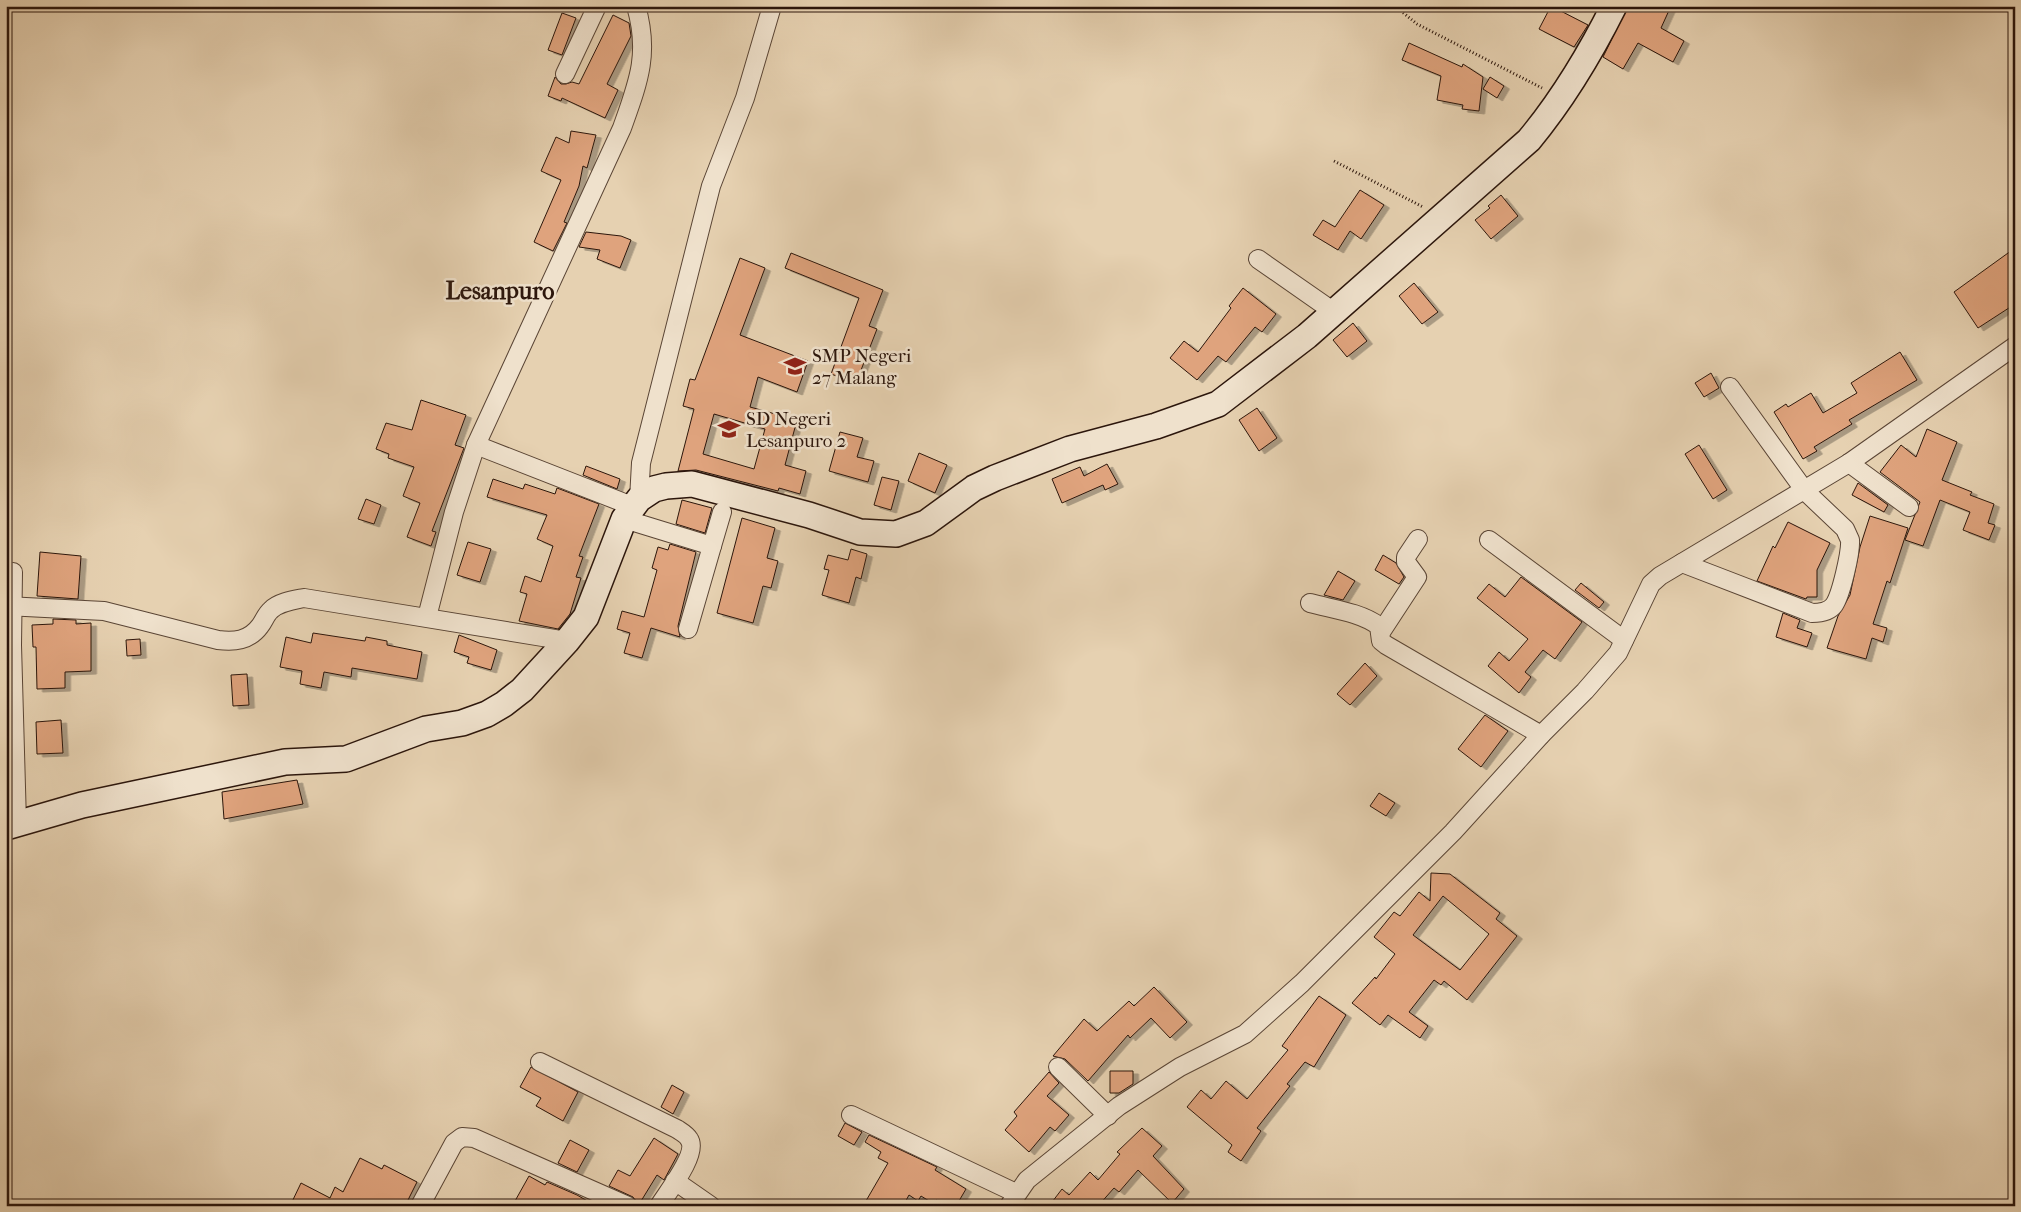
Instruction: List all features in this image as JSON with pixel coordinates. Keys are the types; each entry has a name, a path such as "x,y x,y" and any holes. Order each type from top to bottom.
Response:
{"street":[{"path":"565,74 597,6"},
{"path":"427,617 454,512 476,445 622,128 640,78 642,28 636,6"},
{"path":"13,572 9,606 12,825 100,800 286,762 346,759 426,729 462,723 504,704 522,690 567,642 586,617 632,508 641,463 711,186 745,98 772,6"},
{"path":"632,508 666,486 692,484 810,515 860,532 896,534 926,523 974,488 995,478 1070,449 1156,426 1218,404 1307,336 1529,140 1550,114 1593,48 1614,6"},
{"path":"1258,259 1334,312"},
{"path":"852,1115 1012,1199 1027,1180 1108,1116 1180,1067 1245,1034 1302,983 1424,861 1541,734 1585,691 1618,653 1651,584 1682,563 1849,463 2015,346"},
{"path":"1682,563 1812,613 1825,612 1833,607 1839,594 1850,540 1845,529 1805,491 1730,386"},
{"path":"476,445 632,508 712,546"},
{"path":"1849,463 1909,507"},
{"path":"688,629 722,512"},
{"path":"1381,632 1417,577 1406,559 1407,553 1418,539"},
{"path":"1489,540 1624,640"},
{"path":"9,606 104,611 218,640 234,642 246,638 258,628 271,609 288,601 304,598 427,617 567,642"},
{"path":"1310,603 1363,617 1379,626 1381,641 1386,645 1541,734"},
{"path":"540,1062 677,1129 689,1139 692,1149 685,1165 659,1206"},
{"path":"1058,1067 1108,1116"},
{"path":"420,1206 454,1143 462,1137 474,1138 628,1206"},
{"path":"675,1180 711,1206"}],"path":[{"path":"1395,6 1417,24 1561,97"},
{"path":"1334,161 1441,217"}],"building":[{"path":"1551,6 1588,25 1574,47 1539,29"},
{"path":"1628,6 1671,6 1661,28 1684,41 1673,62 1638,43 1623,69 1603,57"},
{"path":"562,13 576,18 562,55 548,50"},
{"path":"613,15 629,23 631,36 607,84 618,90 605,118 562,98 561,101 548,96 555,77 561,84 572,82 579,84"},
{"path":"1409,43 1462,67 1463,64 1483,77 1479,111 1462,109 1463,105 1437,100 1441,76 1402,60"},
{"path":"1490,77 1504,86 1497,98 1483,89"},
{"path":"571,131 596,135 587,168 583,166 579,186 564,222 567,223 553,251 534,242 561,180 541,171 556,137 569,143"},
{"path":"1360,190 1384,205 1361,239 1350,231 1338,250 1313,235 1323,220 1335,227"},
{"path":"1501,195 1518,216 1491,239 1475,220 1490,208 1488,206"},
{"path":"586,232 621,236 631,240 620,268 597,259 600,250 579,247"},
{"path":"2015,248 2015,304 1978,328 1954,292"},
{"path":"791,253 883,290 869,326 877,329 856,383 831,374 859,298 785,268"},
{"path":"740,258 765,268 740,335 808,361 797,392 758,377 750,407 797,420 785,465 806,471 800,494 779,488 778,491 696,470 678,471 694,409 683,406 690,379 695,380","holes":["714,414 765,429 754,469 703,454"]},
{"path":"1414,283 1438,312 1422,324 1399,296"},
{"path":"1243,288 1276,314 1262,332 1255,327 1226,362 1218,356 1197,380 1170,358 1184,341 1198,352 1231,308 1229,306"},
{"path":"1353,323 1367,341 1347,357 1333,340"},
{"path":"1900,352 1917,380 1849,420 1852,424 1814,447 1817,451 1803,459 1774,412 1786,404 1788,407 1811,393 1823,413 1857,393 1851,383"},
{"path":"1711,373 1719,388 1704,397 1695,383"},
{"path":"421,400 466,415 455,445 464,448 432,531 436,532 431,546 407,537 420,503 403,496 414,467 388,458 389,454 376,449 386,423 412,430"},
{"path":"1257,408 1277,438 1259,451 1239,420"},
{"path":"1927,429 1957,442 1942,480 1972,492 1970,495 1994,504 1988,523 1995,525 1989,540 1963,530 1970,512 1940,500 1923,546 1905,540 1920,502 1880,472 1901,445 1916,457"},
{"path":"840,432 863,438 857,457 874,461 868,482 829,471"},
{"path":"1699,445 1727,490 1713,499 1685,454"},
{"path":"919,453 947,465 935,493 908,481"},
{"path":"1107,464 1118,484 1105,490 1103,485 1062,503 1052,479 1080,467 1084,476"},
{"path":"586,466 620,479 617,489 583,475"},
{"path":"882,477 899,481 891,510 874,505"},
{"path":"493,479 523,489 525,484 555,494 557,488 599,504 579,556 583,557 576,577 581,578 570,614 558,629 519,621 527,594 520,592 525,576 541,582 553,546 537,539 547,515 487,497"},
{"path":"1858,483 1888,505 1884,512 1852,495"},
{"path":"366,499 381,505 374,524 358,519"},
{"path":"682,500 712,508 705,533 676,524"},
{"path":"1870,516 1908,528 1890,583 1887,581 1873,624 1887,628 1883,642 1872,638 1866,659 1827,648 1838,616 1850,595 1860,547"},
{"path":"742,518 775,528 767,558 778,561 771,588 763,586 753,623 717,613"},
{"path":"1788,522 1830,543 1817,570 1817,597 1807,597 1806,599 1757,581 1773,546 1775,548"},
{"path":"468,542 491,549 480,582 457,575"},
{"path":"670,544 696,552 678,626 680,637 651,628 642,658 624,653 630,633 617,629 622,611 644,617 657,570 652,568 658,547 668,550"},
{"path":"851,549 867,554 861,579 856,577 849,603 822,595 829,570 824,569 828,555 848,560"},
{"path":"40,552 81,556 78,599 37,596"},
{"path":"1383,555 1396,563 1404,577 1399,584 1375,570"},
{"path":"1338,571 1355,581 1343,600 1324,595"},
{"path":"1521,577 1582,622 1555,659 1543,650 1525,672 1531,677 1519,693 1488,666 1499,652 1509,661 1528,639 1477,598 1489,584 1505,597"},
{"path":"1581,583 1604,602 1599,608 1575,590"},
{"path":"1783,613 1800,620 1797,628 1812,633 1807,647 1776,637"},
{"path":"53,619 76,620 76,624 91,623 91,671 65,672 65,688 37,689 36,647 33,647 32,625 53,624"},
{"path":"313,633 365,641 366,637 387,641 387,645 422,652 417,679 352,668 351,677 324,672 321,688 300,684 302,671 280,667 286,637 311,643"},
{"path":"459,635 497,650 491,670 467,663 469,657 454,652"},
{"path":"140,639 141,655 127,656 126,640"},
{"path":"1365,663 1377,676 1350,705 1337,694"},
{"path":"247,674 249,705 233,706 231,675"},
{"path":"1485,715 1508,731 1481,767 1458,749"},
{"path":"61,720 63,753 37,754 36,722"},
{"path":"297,780 303,804 224,819 222,792"},
{"path":"1379,793 1395,803 1386,816 1370,806"},
{"path":"1431,873 1450,874 1500,913 1496,919 1517,936 1467,1000 1444,981 1441,985 1434,980 1409,1012 1428,1026 1420,1038 1388,1015 1380,1025 1352,1003 1375,977 1376,979 1395,954 1374,937 1394,912 1400,916 1419,892 1430,901","holes":["1443,896 1489,934 1460,970 1413,935"]},
{"path":"1154,987 1187,1022 1170,1038 1151,1018 1130,1038 1128,1035 1088,1081 1065,1059 1053,1056 1084,1019 1097,1031 1129,1001 1134,1006"},
{"path":"1319,996 1346,1015 1314,1067 1305,1062 1287,1084 1290,1086 1257,1128 1261,1131 1241,1161 1228,1152 1232,1145 1187,1107 1201,1090 1211,1099 1226,1081 1247,1099 1288,1050 1282,1046"},
{"path":"531,1067 578,1092 563,1121 536,1106 541,1098 520,1087"},
{"path":"1110,1071 1133,1071 1133,1084 1119,1093 1110,1093"},
{"path":"1049,1072 1059,1083 1047,1096 1069,1115 1055,1131 1050,1127 1029,1152 1005,1130 1017,1116 1014,1112"},
{"path":"672,1085 684,1092 673,1114 661,1107"},
{"path":"845,1123 862,1132 854,1145 838,1136"},
{"path":"1142,1128 1162,1146 1153,1156 1184,1189 1172,1203 1138,1170 1119,1192 1114,1188 1098,1206 1049,1206 1062,1189 1069,1195 1090,1172 1098,1180 1120,1154 1117,1152"},
{"path":"869,1135 937,1167 935,1170 966,1189 956,1206 946,1206 936,1200 934,1204 921,1196 918,1201 909,1195 903,1206 863,1206 888,1163 878,1158 881,1152 865,1142"},
{"path":"654,1138 678,1154 664,1180 657,1175 638,1206 633,1197 609,1186 618,1170 630,1176"},
{"path":"570,1140 589,1150 577,1172 558,1163"},
{"path":"360,1158 382,1169 384,1165 417,1182 405,1206 290,1206 301,1183 330,1198 335,1187 343,1192"},
{"path":"529,1176 545,1185 547,1182 577,1195 596,1206 523,1206 515,1201"}],"place":[{"name":"SMP Negeri 27 Malang","path":"795,366"},
{"name":"SD Negeri Lesanpuro 2","path":"729,429"}],"district":[{"name":"Lesanpuro","path":"500,291"}]}
